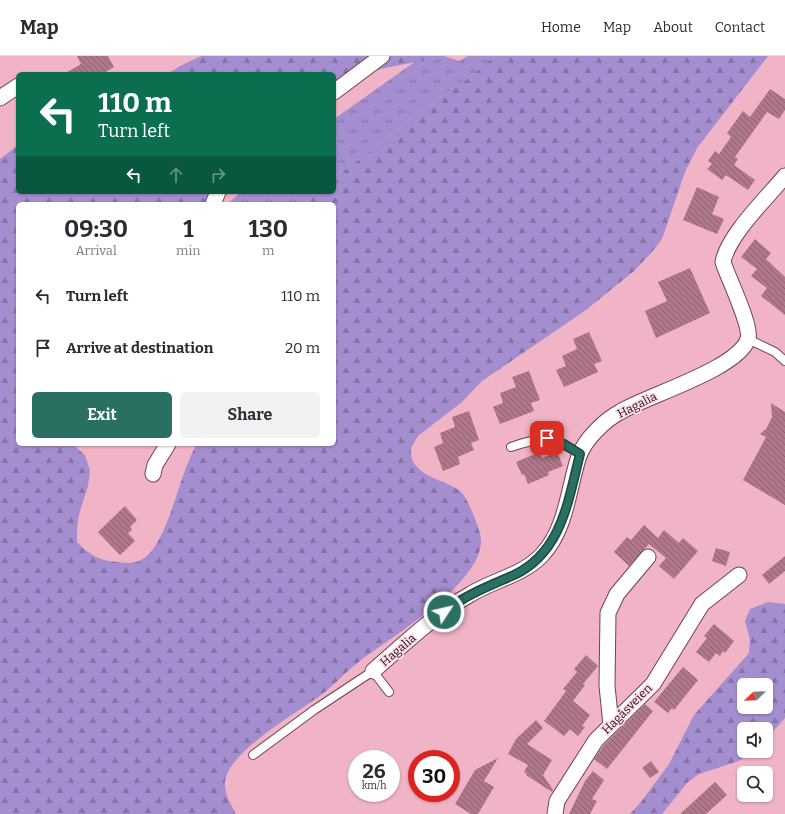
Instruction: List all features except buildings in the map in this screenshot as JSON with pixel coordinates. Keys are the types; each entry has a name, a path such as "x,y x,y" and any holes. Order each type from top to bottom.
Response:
{"street":[{"path":"336,90 382,56"},
{"path":"0,98 16,87"},
{"path":"748,339 748,326 723,262 725,251 785,176"},
{"name":"Hagalia","path":"373,671 452,605 472,593 515,574 542,556 555,536 562,521 580,454 604,424 620,412 711,370 729,360 741,352 748,339"},
{"path":"153,474 155,465 167,446"},
{"path":"611,725 607,686 608,613 617,594 648,557"},
{"name":"Hagåsveien","path":"555,814 557,801 596,740 653,684 702,604 740,575"}],"lane":[{"path":"748,339 775,352 785,361"},
{"path":"512,447 530,441 547,438 564,444 580,454"},
{"path":"253,755 314,710 373,671 389,692"}],"green space":[{"path":"201,56 443,56 386,68 364,75 349,84 336,100 336,72 171,72"},
{"path":"423,56 444,56 459,61 468,56 494,56 474,74 420,111 379,145 336,177 336,118"},
{"path":"494,56 768,56 697,148 685,172 662,239 652,252 634,271 586,310 482,381 462,402 418,436 411,448 411,456 413,461 418,468 429,476 455,488 463,494 479,529 481,540 477,557 467,574 452,591 433,608 360,661 320,696 264,735 239,756 231,767 225,782 227,796 236,814 0,814 0,159 16,147 16,194 226,194 216,202 16,202 16,446 74,446 85,455 90,470 88,486 79,514 77,542 90,553 105,560 123,563 135,562 141,560 150,552 159,540 166,525 184,472 196,446 336,446 336,202 305,202 314,194 336,194 336,177 379,145 420,111 474,74"},
{"path":"239,194 314,194 305,202 229,202"},
{"path":"768,602 785,604 785,718 773,731 773,722 737,722 737,758 744,758 739,761 699,774 688,782 662,814 630,814 641,802 669,764 694,715 749,653 750,640 745,621 750,609"}],"route":[{"path":"444,612 452,605 472,593 527,567 542,556 548,548 562,521 580,454 564,444 547,438"}]}
